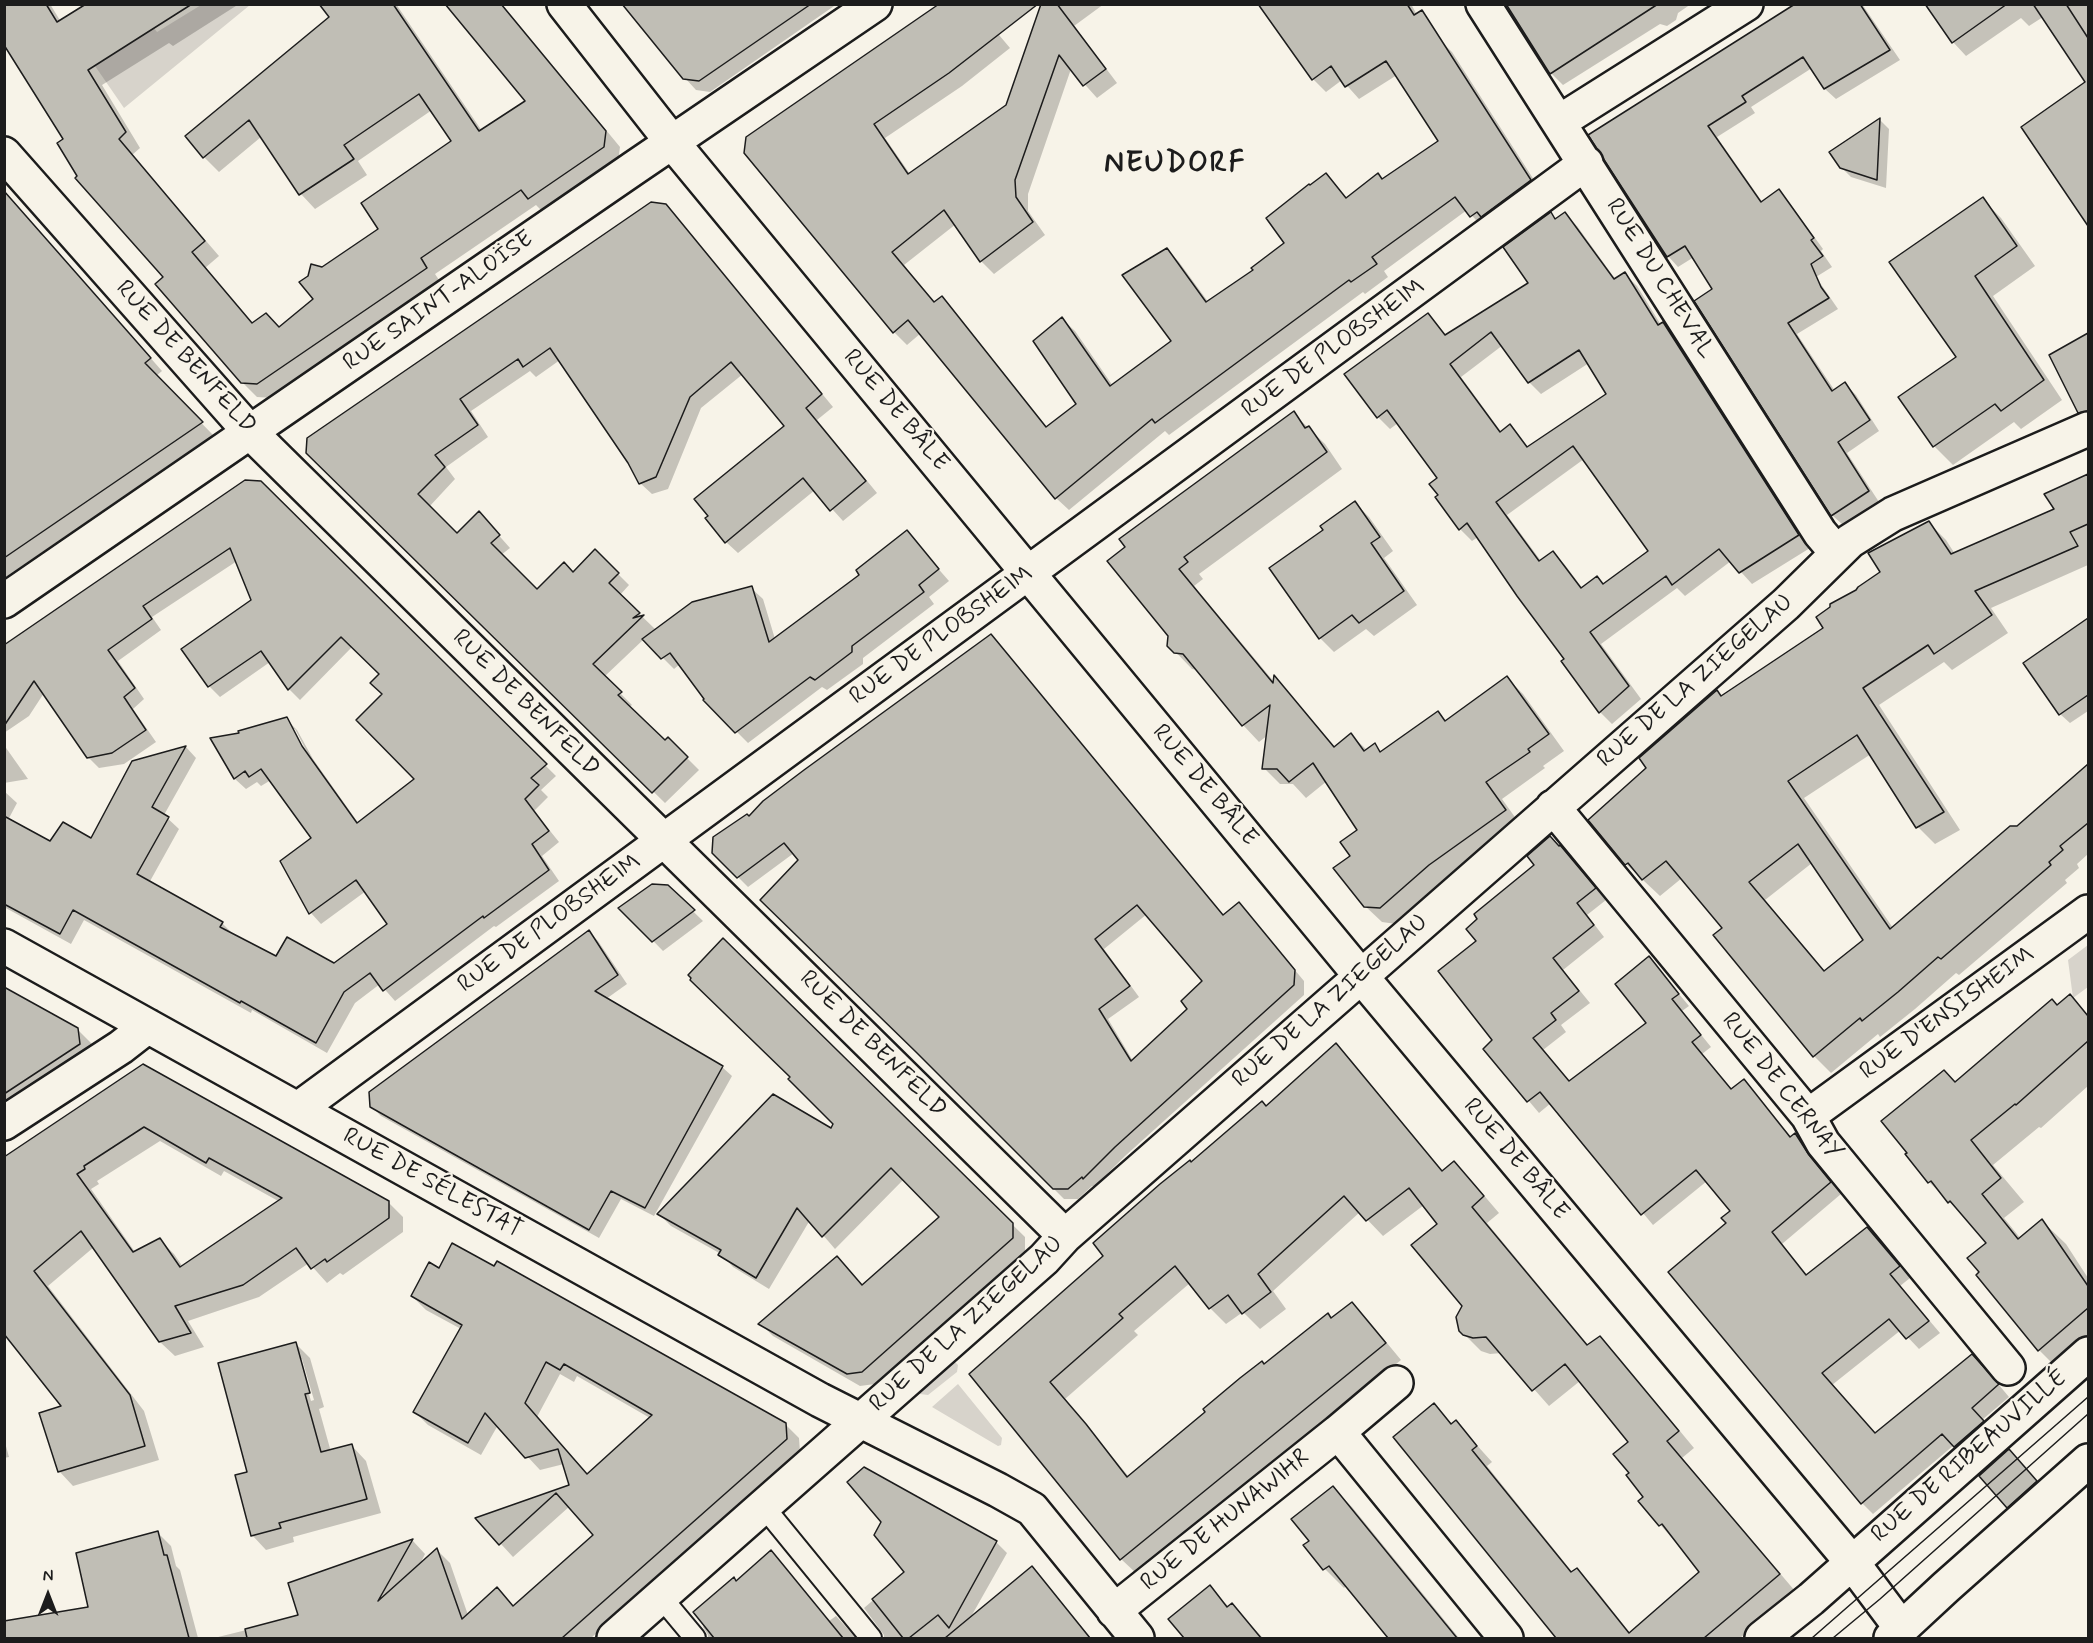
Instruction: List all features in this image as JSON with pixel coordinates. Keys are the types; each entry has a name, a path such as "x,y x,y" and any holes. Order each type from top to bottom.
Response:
{"street":[{"name":"RUE DE BÂLE","path":"564,4 672,142 1360,975 1851,1561"},
{"name":"RUE SAINT-ALOÏSE","path":"4,601 875,4"},
{"name":"RUE DU CHEVAL","path":"1483,4 1820,533 1837,553"},
{"path":"1559,122 1746,4"},
{"name":"RUE DE BENFELD","path":"4,154 250,432 1065,1236"},
{"name":"RUE DE PLOBSHEIM","path":"297,1109 1586,164"},
{"name":"RUE DE LA ZIEGELAU","path":"614,1638 1044,1259 1065,1236 1360,975 1786,604 1850,541 1893,514 2088,429"},
{"name":"RUE DE CERNAY","path":"1553,807 1808,1116 1823,1143 2008,1368"},
{"name":"RUE D'ENSISHEIM","path":"1808,1116 2088,912"},
{"name":"RUE DE SÉLESTAT","path":"4,946 820,1400 1032,1509 1137,1638"},
{"path":"4,1123 121,1047 148,1026"},
{"name":"RUE DE RIBEAUVILLÉ","path":"1762,1638 1811,1599 1851,1561 2088,1354"},
{"name":"RUE DE HUNAWIHR","path":"1114,1611 1396,1383"},
{"path":"1338,1432 1506,1638"},
{"name":"RUE DE RIBEAUVILLÉ","path":"1851,1561 1897,1634 1946,1587 2088,1461"}],"lane":[{"path":"764,1507 871,1638"},
{"path":"660,1596 695,1638"}],"shaded area":[{"path":"201,5 250,5 124,108 95,66 154,28 157,32"},
{"path":"2088,945 2088,987 2073,998 2068,960"},
{"path":"954,1361 958,1365 957,1372 928,1395 917,1391"},
{"path":"958,1384 1002,1438 1001,1445 998,1446 932,1407"}],"building":[{"path":"4,4 46,4 57,22 86,4 192,4 88,70 126,132 119,139 205,241 192,252 252,323 266,313 279,327 313,299 299,282 308,276 311,264 322,267 378,229 361,203 451,141 419,94 344,145 354,159 299,195 249,120 203,158 185,136 329,17 319,4 393,4 479,131 525,101 445,4 501,4 606,131 604,147 528,199 521,190 421,258 427,268 257,384 241,383 155,284 163,277 75,178 77,176 57,143 63,139 4,45"},
{"path":"622,4 811,4 699,81 683,79"},
{"path":"939,4 1038,4 949,73 874,124 908,174 1006,105 1041,4 1057,4 1106,69 1083,86 1059,55 1015,180 1016,197 1033,222 980,262 944,210 892,252 934,302 942,296 1046,427 1076,404 1033,341 1062,317 1110,386 1171,341 1122,275 1167,248 1206,302 1253,270 1251,268 1284,243 1266,218 1309,184 1326,173 1346,198 1378,173 1382,179 1438,141 1386,61 1345,87 1331,66 1312,80 1258,4 1407,4 1414,15 1422,10 1531,180 1481,217 1477,212 1470,217 1455,197 1372,257 1377,264 1351,282 1349,280 1155,423 1152,419 1055,499 908,320 893,333 744,153 746,137"},
{"path":"1506,4 1658,4 1550,74"},
{"path":"1795,4 1860,4 1890,50 1824,89 1803,57 1742,96 1746,102 1708,126 1761,202 1779,189 1814,238 1811,240 1823,256 1811,264 1821,287 1829,298 1788,323 1832,391 1845,382 1870,420 1838,442 1869,491 1831,516 1694,301 1712,289 1685,246 1667,257 1588,135"},
{"path":"1925,4 2007,4 1952,43"},
{"path":"2033,4 2066,4 2088,38 2088,226 2021,127 2085,82"},
{"path":"1880,118 1877,180 1840,168 1829,152"},
{"path":"4,191 151,358 145,363 203,422 4,558"},
{"path":"1983,197 2017,246 1975,276 2044,380 2001,411 1995,404 1933,447 1898,397 1956,357 1889,262"},
{"path":"651,202 666,204 822,394 806,408 866,481 830,511 803,478 725,543 705,518 708,516 694,499 784,426 731,362 690,397 656,477 639,484 628,463 550,348 523,367 518,359 460,399 478,425 435,455 445,467 418,494 457,533 479,511 500,535 491,543 537,589 564,562 573,572 595,549 619,573 609,583 640,613 633,618 644,615 593,664 622,692 618,695 665,740 668,737 688,757 652,793 306,453 307,438"},
{"path":"1551,212 1555,219 1565,212 1614,279 1625,272 1658,325 1663,322 1799,535 1739,573 1719,549 1672,585 1666,576 1590,632 1629,686 1599,713 1561,661 1564,659 1467,523 1459,530 1435,497 1438,495 1429,484 1437,478 1387,410 1377,418 1344,374 1428,313 1445,335 1528,283 1503,247","holes":["1491,332 1528,383 1579,350 1606,394 1527,447 1510,424 1500,432 1450,364","1573,446 1648,551 1603,584 1597,576 1581,588 1553,551 1539,561 1496,502"]},
{"path":"2088,333 2088,411 2078,413 2049,355"},
{"path":"1294,411 1305,428 1309,426 1327,452 1184,557 1188,562 1179,569 1273,683 1274,675 1334,747 1351,733 1364,751 1375,743 1380,752 1438,711 1445,721 1507,676 1549,734 1528,749 1530,752 1486,782 1506,810 1429,865 1380,908 1364,907 1333,868 1350,856 1340,842 1357,830 1313,763 1289,782 1277,769 1262,769 1270,705 1242,726 1183,654 1174,653 1167,646 1168,636 1107,561 1125,547 1119,539"},
{"path":"2088,474 2088,524 2070,532 2078,546 1975,591 1992,615 1934,654 1928,645 1863,688 1944,812 1916,828 1857,735 1788,781 1890,929 2010,826 2017,826 2088,764 2088,823 2060,846 2063,850 2049,862 2051,865 1941,959 1938,957 1862,1021 1860,1018 1813,1057 1713,935 1722,928 1666,861 1642,880 1628,863 1625,865 1588,820 1646,768 1639,758 1717,690 1721,696 1823,628 1816,617 1830,607 1830,604 1856,590 1880,572 1868,553 1929,521 1951,554 2054,509 2044,494","holes":["1798,844 1863,940 1824,971 1749,882"]},
{"path":"245,480 261,481 547,764 531,778 539,785 525,799 549,831 532,844 549,870 383,991 370,973 344,992 316,1043 73,910 60,934 4,904 4,816 50,841 63,822 91,838 132,761 186,746 152,807 169,817 137,874 223,922 220,927 276,956 287,937 334,963 387,924 356,880 309,914 280,861 311,838 261,769 249,777 245,771 234,779 210,738 239,733 238,731 287,717 302,746 357,823 414,779 356,720 382,694 370,683 379,674 341,637 288,690 261,651 208,687 181,649 251,600 230,548 143,606 152,619 108,650 135,688 124,697 146,730 112,753 87,758 34,681 4,726 4,645"},
{"path":"1355,501 1380,537 1371,543 1404,591 1359,623 1352,615 1319,639 1269,568 1323,530 1320,526"},
{"path":"907,530 939,569 919,585 924,592 852,646 852,652 815,680 810,677 735,733 703,700 670,653 661,659 642,639 692,602 752,586 769,642 859,575 856,570"},
{"path":"2088,618 2088,695 2059,715 2023,663"},
{"path":"991,634 1223,915 1239,902 1295,970 1294,985 1115,1147 1083,1179 1082,1177 1068,1189 1053,1189 760,900 798,860 784,843 737,878 712,853 713,837 747,814 749,816 763,801","holes":["1137,905 1202,981 1181,1001 1187,1009 1131,1061 1099,1009 1130,986 1095,939"]},
{"path":"1550,836 1596,888 1577,903 1594,925 1553,958 1579,991 1551,1013 1556,1020 1533,1038 1569,1081 1646,1023 1615,984 1649,956 1679,994 1672,999 1701,1035 1692,1042 1731,1089 1744,1079 1790,1137 1795,1133 1831,1182 1772,1232 1806,1275 1867,1227 1900,1266 1890,1274 1929,1321 1906,1339 1889,1319 1822,1373 1875,1433 1972,1354 1999,1384 1972,1408 1984,1421 1954,1447 1942,1434 1861,1504 1668,1272 1726,1223 1721,1218 1730,1211 1696,1170 1641,1215 1540,1092 1527,1102 1483,1049 1492,1040 1438,971 1476,941 1466,929 1477,919 1474,914 1534,865 1527,856"},
{"path":"652,884 668,885 695,910 652,942 618,908"},
{"path":"589,930 618,975 595,991 723,1066 645,1208 611,1191 589,1230 370,1107 369,1092"},
{"path":"723,938 1013,1223 1013,1238 862,1372 847,1374 758,1324 837,1256 862,1285 939,1217 891,1168 822,1237 797,1208 756,1278 718,1255 721,1250 657,1214 773,1094 831,1128 833,1124 788,1079 790,1077 690,980 688,975"},
{"path":"4,987 78,1028 80,1044 4,1094"},
{"path":"2070,994 2088,1016 2088,1041 2016,1105 1971,1140 2001,1178 1982,1194 2018,1239 2042,1219 2088,1286 2088,1308 2038,1351 1976,1275 1979,1272 1967,1258 1986,1243 1950,1201 1948,1203 1931,1181 1928,1183 1881,1121 1944,1070 1955,1082 2052,999 2057,1005"},
{"path":"1336,1043 1442,1171 1454,1161 1484,1196 1472,1207 1587,1345 1600,1336 1679,1431 1667,1441 1780,1574 1704,1638 1556,1638 1393,1437 1434,1403 1451,1424 1456,1420 1477,1446 1472,1450 1571,1572 1577,1568 1629,1633 1699,1572 1662,1524 1659,1526 1638,1501 1643,1497 1626,1475 1629,1473 1613,1454 1628,1442 1565,1364 1532,1391 1486,1337 1473,1338 1459,1331 1456,1317 1462,1306 1411,1245 1437,1224 1409,1188 1366,1221 1344,1196 1258,1274 1271,1292 1242,1314 1228,1295 1209,1309 1175,1266 1119,1314 1123,1318 1050,1382 1127,1477 1205,1412 1203,1409 1240,1378 1262,1361 1264,1364 1328,1313 1331,1318 1352,1302 1386,1343 1120,1560 969,1374 1103,1256 1093,1243 1160,1184 1190,1160 1191,1162 1262,1101 1266,1106"},
{"path":"143,1064 389,1201 389,1218 327,1262 325,1259 311,1269 296,1248 243,1285 175,1306 191,1333 159,1342 81,1231 34,1271 130,1395 145,1446 58,1472 39,1413 61,1406 4,1334 4,1157","holes":["144,1127 206,1163 209,1158 282,1198 180,1267 160,1238 133,1252 77,1174 85,1169 84,1166"]},
{"path":"452,1243 494,1266 497,1261 786,1423 787,1439 562,1638 247,1638 245,1629 298,1615 288,1583 413,1539 378,1601 437,1548 462,1619 497,1587 513,1606 593,1535 556,1493 499,1545 475,1518 569,1485 558,1449 525,1458 485,1413 468,1443 413,1412 462,1325 411,1296 429,1262 439,1268","holes":["546,1362 560,1370 564,1364 652,1415 587,1474 525,1403"]},
{"path":"296,1342 310,1393 305,1394 321,1452 352,1444 367,1499 279,1523 281,1528 251,1536 235,1475 247,1472 218,1363"},
{"path":"2009,1449 2037,1481 2007,1508 1979,1476"},
{"path":"864,1467 997,1541 949,1628 938,1615 909,1638 903,1638 872,1599 904,1572 874,1535 881,1522 847,1482"},
{"path":"1333,1486 1457,1638 1388,1638 1329,1566 1323,1570 1303,1545 1309,1541 1291,1519"},
{"path":"158,1531 164,1555 167,1555 189,1638 4,1638 4,1621 88,1607 76,1553"},
{"path":"771,1550 843,1638 714,1638 693,1612 734,1577 736,1581"},
{"path":"1032,1566 1090,1638 945,1638"},
{"path":"1210,1585 1227,1607 1232,1603 1261,1638 1184,1638 1168,1619"}],"tram line":[{"path":"1812,1638 2088,1397"},
{"path":"1833,1638 2088,1414"}],"district":[{"name":"NEUDORF","path":"1175,165"}]}
